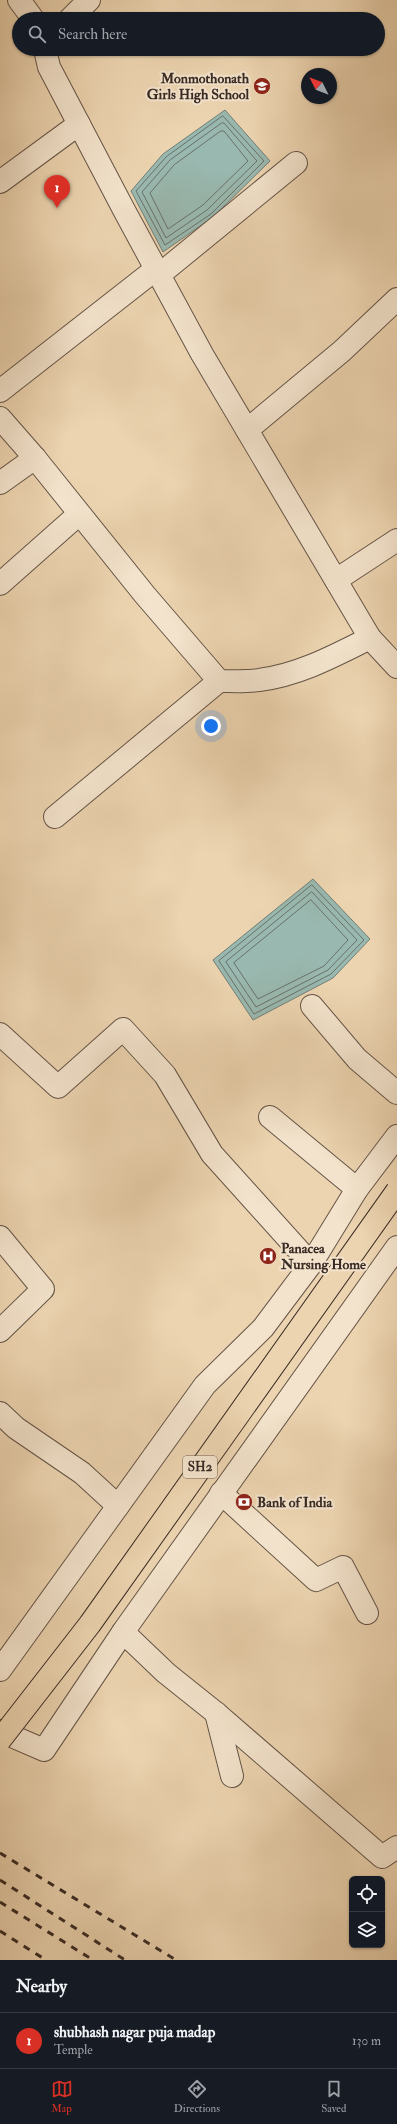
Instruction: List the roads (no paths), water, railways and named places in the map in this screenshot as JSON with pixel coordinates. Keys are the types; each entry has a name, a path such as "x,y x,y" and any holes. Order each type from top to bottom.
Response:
{"main road":[{"name":"SH2","path":"0,1740 90,1624 397,1191"}],"street":[{"path":"19,0 28,12"},
{"path":"77,12 89,0"},
{"path":"46,56 49,67 202,354 370,638 397,667"},
{"path":"0,182 79,124"},
{"path":"0,391 158,272 296,163"},
{"path":"247,430 342,350 397,299"},
{"path":"0,418 35,458 79,514 219,681"},
{"path":"0,483 35,458"},
{"path":"0,584 79,514"},
{"path":"336,580 397,540"},
{"path":"56,817 219,681 258,680 284,675 312,667 370,638"},
{"path":"312,1006 357,1060 397,1092"},
{"path":"0,1034 58,1087 123,1029 165,1075 212,1154 310,1264"},
{"path":"270,1117 357,1189"},
{"path":"0,1670 205,1385 263,1328 310,1264 357,1189 397,1136"},
{"path":"0,1237 43,1289 0,1331"},
{"path":"0,1731 44,1750 123,1632 397,1247"},
{"path":"0,1413 16,1428 82,1473 118,1506"},
{"path":"221,1493 316,1580 343,1567 366,1613"},
{"path":"123,1632 166,1673 216,1713 382,1857 397,1847"},
{"path":"216,1713 232,1776"}],"water":[{"path":"225,110 270,161 213,217 163,252 131,191 163,154"},
{"path":"313,879 370,939 333,978 253,1020 213,960"}],"railway":[{"path":"0,1853 176,1960"},
{"path":"0,1880 125,1960"},
{"path":"0,1902 93,1960"},
{"path":"0,1931 46,1960"}],"place":[{"name":"Monmothonath Girls High School","path":"262,86"},
{"name":"shubhash nagar puja madap","path":"57,208"},
{"name":"Panacea Nursing Home","path":"268,1256"},
{"name":"Bank of India","path":"244,1502"}]}
